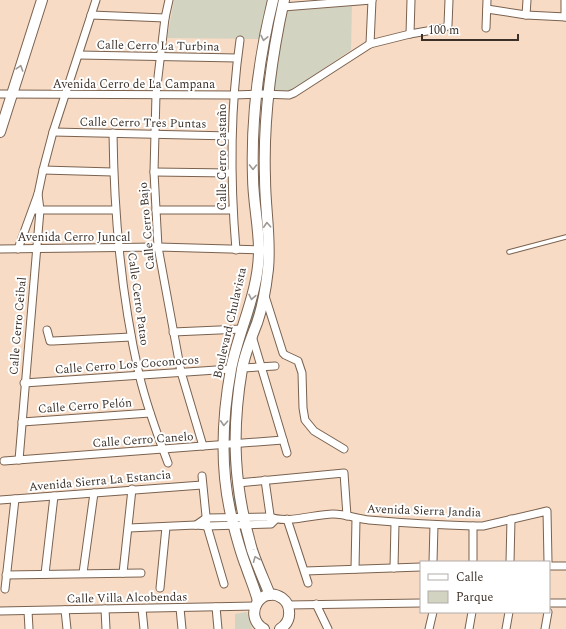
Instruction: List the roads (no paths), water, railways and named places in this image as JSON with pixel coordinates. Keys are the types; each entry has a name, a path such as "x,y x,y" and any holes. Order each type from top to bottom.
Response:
{"street":[{"path":"0,132 42,0"},
{"name":"Calle Cerro Ceibal","path":"19,460 24,383 37,249 36,210 38,194 53,132 96,0"},
{"name":"Calle Cerro Bajo","path":"169,0 160,57 154,134 154,172 158,248 181,372 203,446"},
{"path":"273,2 284,3 372,0 370,44"},
{"path":"410,34 412,0"},
{"name":"Avenida Cerro de La Campana","path":"0,94 289,95 370,44 410,34 444,28 448,25 450,0"},
{"path":"486,28 487,0"},
{"path":"526,15 527,0"},
{"path":"487,9 526,15 565,17 566,0"},
{"name":"Boulevard Chulavista","path":"270,595 253,552 245,521 238,483 234,444 242,368 257,322 268,269 253,177 257,94 264,41 273,2"},
{"name":"Boulevard Chulavista","path":"262,628 254,618 257,604 256,590 246,565 233,521 226,479 223,445 231,369 250,304 257,268 264,250 268,94 275,43 284,3"},
{"path":"91,16 165,18"},
{"name":"Calle Cerro Castaño","path":"236,250 232,210 231,136 237,58 240,40"},
{"name":"Calle Cerro La Turbina","path":"79,55 237,58"},
{"name":"Calle Cerro Tres Puntas","path":"53,132 231,136"},
{"name":"Calle Cerro Patao","path":"113,133 115,210 123,292 140,375 150,413 168,463"},
{"path":"43,170 114,172"},
{"path":"154,172 231,173"},
{"path":"18,249 36,210 115,210"},
{"path":"156,210 232,210"},
{"name":"Avenida Cerro Juncal","path":"0,249 158,248 264,250"},
{"path":"264,294 283,353 298,361 302,373 302,408 305,420 314,431 344,449"},
{"path":"173,332 242,329"},
{"path":"47,330 48,338 53,342 132,337"},
{"path":"252,336 287,452"},
{"path":"242,368 275,366"},
{"name":"Calle Cerro Los Coconocos","path":"24,383 231,369"},
{"name":"Calle Cerro Pelón","path":"22,422 150,413"},
{"name":"Calle Cerro Canelo","path":"4,461 283,440"},
{"path":"238,483 344,473 346,516"},
{"path":"202,476 207,526 224,584"},
{"path":"265,480 272,520"},
{"name":"Avenida Sierra La Estancia","path":"0,500 202,485"},
{"path":"123,573 132,489"},
{"path":"83,573 94,493"},
{"path":"45,574 54,496"},
{"path":"5,590 15,500"},
{"name":"Avenida Sierra Jandia","path":"233,521 287,519 332,514 356,519 395,523 483,526 547,511 548,561"},
{"path":"196,525 206,518 233,521"},
{"path":"287,519 308,582"},
{"path":"355,569 356,519"},
{"path":"510,561 511,519"},
{"path":"129,528 196,525 207,526 233,521"},
{"path":"394,568 395,523"},
{"path":"433,561 434,525"},
{"path":"473,526 473,561"},
{"path":"160,588 166,527"},
{"path":"550,566 564,566"},
{"path":"305,571 420,567"},
{"path":"6,575 141,572"},
{"path":"257,604 262,598 270,595 280,597 288,605 289,616 284,628"},
{"path":"288,605 420,603"},
{"path":"550,605 566,603"},
{"name":"Calle Villa Alcobendas","path":"0,611 180,608 257,604"},
{"path":"316,604 328,629"},
{"path":"216,607 218,629"},
{"path":"180,608 182,629"},
{"path":"105,609 106,629"},
{"path":"142,609 144,629"},
{"path":"65,610 67,629"},
{"path":"28,611 29,629"},
{"path":"430,629 433,613"},
{"path":"469,629 472,613"},
{"path":"506,629 509,613"},
{"path":"545,629 548,613"}],"lane":[{"path":"508,252 566,237"}],"waterway":[{"path":"269,50 276,11"},
{"path":"263,91 265,78"},
{"path":"247,336 262,281"},
{"path":"229,438 230,416 234,393"},
{"path":"230,450 236,509"},
{"path":"241,530 246,545"},
{"path":"252,564 262,591"}]}
